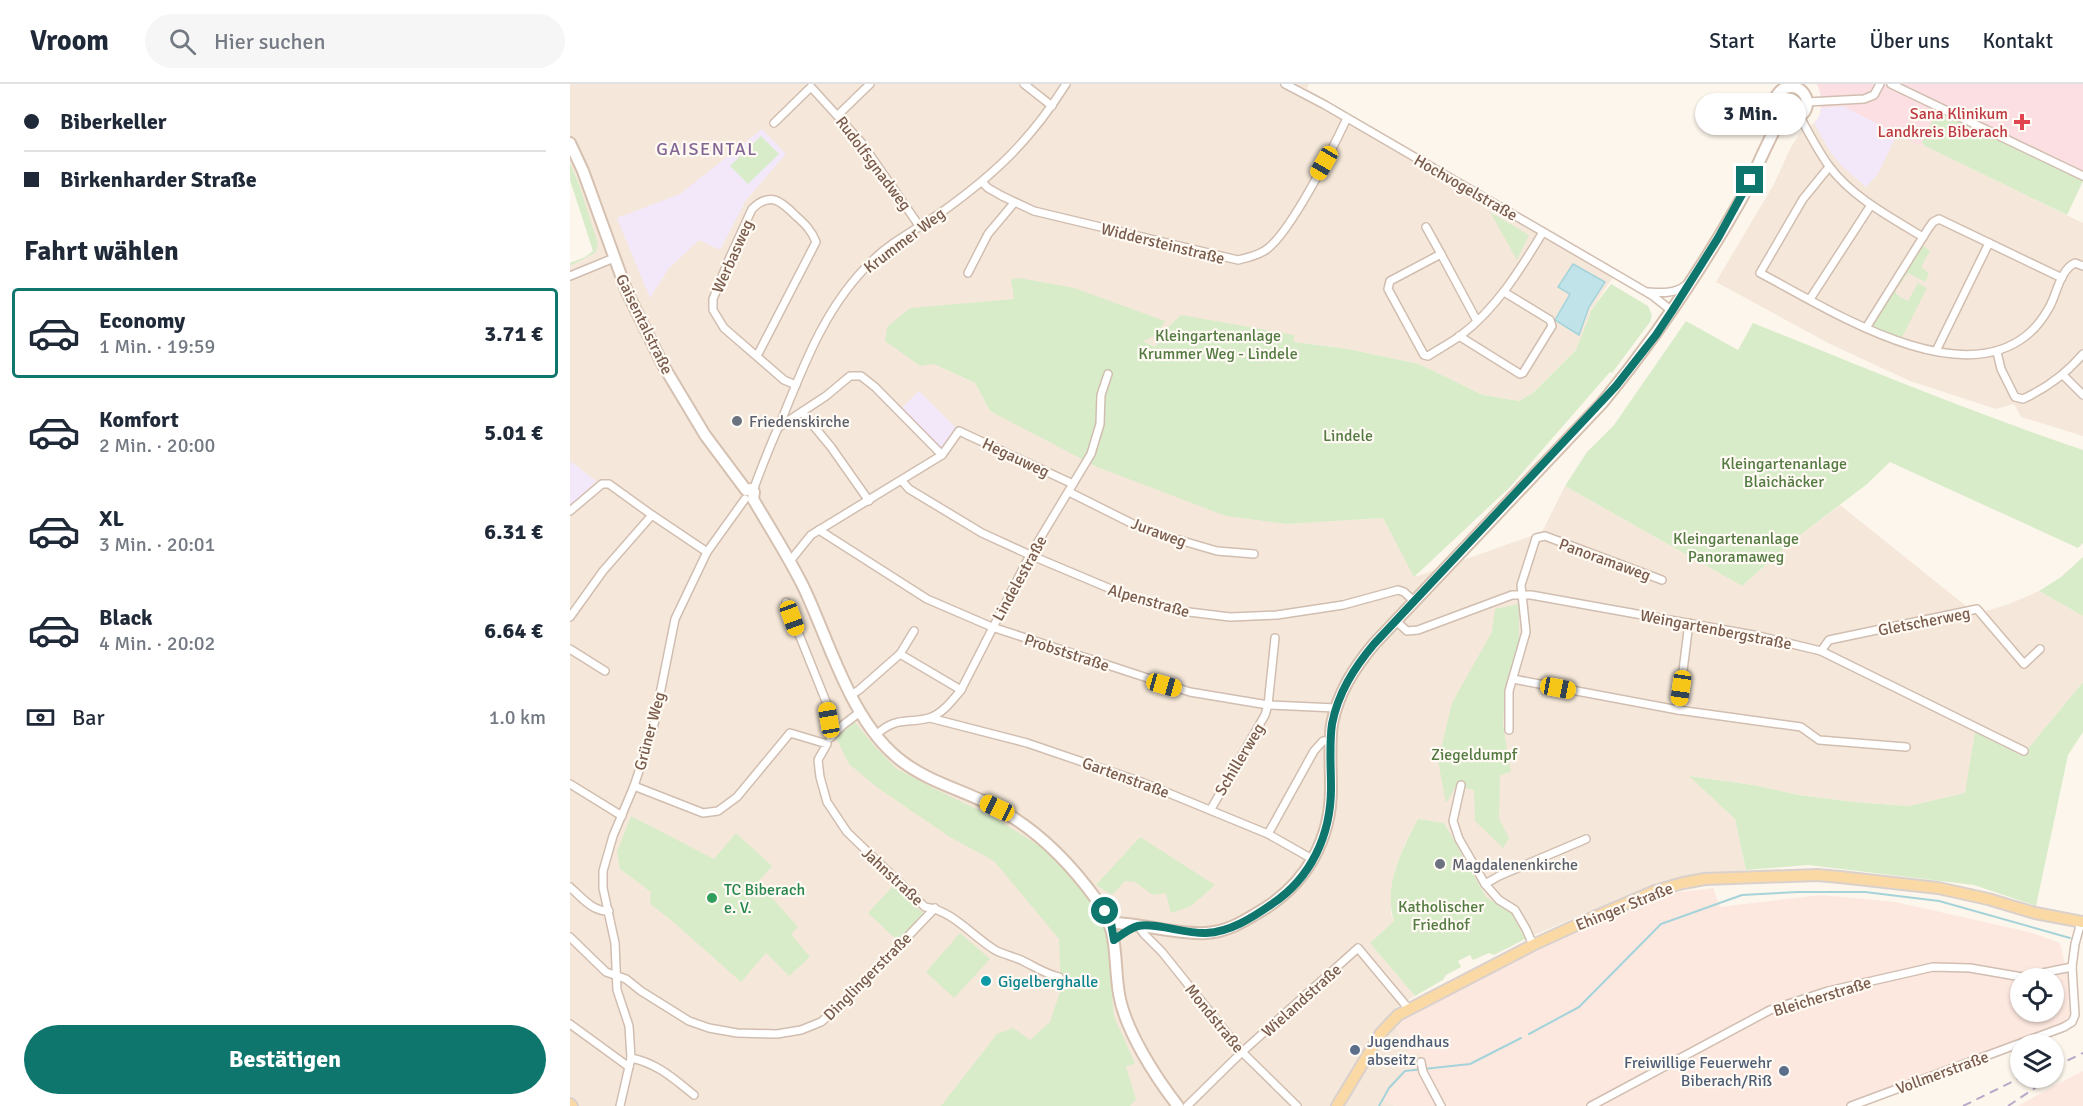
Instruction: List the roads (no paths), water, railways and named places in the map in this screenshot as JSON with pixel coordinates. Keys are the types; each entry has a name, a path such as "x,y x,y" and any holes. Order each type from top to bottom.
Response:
{"main road":[{"path":"1797,86 1807,102 1806,111 1800,117 1791,120 1782,117 1776,109 1777,95 1786,88 1797,86"},
{"path":"1178,1106 1155,1075 1123,1008 1119,994 1111,923 1205,933 1237,926 1274,903 1296,883 1314,860 1328,826 1331,790 1330,741 1336,708 1351,673 1374,644 1602,403 1656,335 1740,201 1782,117"},
{"name":"Gaisentalstraße","path":"570,143 584,171 614,258 663,365 705,435 749,495 789,561 823,629 860,712 876,735 903,762 997,808 1040,837 1067,863 1105,911 1111,923"},
{"name":"Ehinger Straße","path":"1337,1106 1385,1027 1408,1008 1533,945 1655,891 1705,879 1817,875 1912,884 1959,892 2035,913 2082,922"},
{"path":"1114,940 1138,926"}],"street":[{"path":"838,115 870,84"},
{"path":"1024,84 1052,106"},
{"name":"Krummer Weg","path":"749,495 822,328 847,287 875,258 982,182 1020,147 1066,84"},
{"name":"Hochvogelstraße","path":"1285,84 1302,87 1347,118 1646,292 1672,311"},
{"path":"1807,102 1863,99 1874,95 1880,84"},
{"path":"1891,84 2083,176"},
{"name":"Rudolfsgnadweg","path":"774,123 811,87 872,156 920,227"},
{"path":"1800,117 1829,166 1871,205 1923,237"},
{"name":"Widdersteinstraße","path":"982,182 1014,203 1034,212 1238,260 1265,251 1279,237 1328,157 1347,118"},
{"path":"1829,166 1803,199 1760,273 1866,328 1902,343 1936,351 1980,355 1996,352 2017,342 2042,320 2062,278 2071,265 2083,266"},
{"name":"Werbasweg","path":"757,356 816,242 812,232 783,203 777,200 766,199 752,209 729,257 713,299 713,310 717,320 757,356 784,380 796,385"},
{"path":"968,273 988,234 1014,203"},
{"path":"1810,299 1871,205"},
{"path":"1866,328 1933,222 1940,219 2062,278"},
{"path":"1426,227 1477,321"},
{"path":"1441,254 1390,281 1388,289 1424,355 1428,356 1477,321 1504,292 1542,231"},
{"path":"1936,351 1989,243"},
{"path":"570,276 614,258"},
{"path":"1646,292 1666,293 1681,289 1690,281"},
{"path":"1459,336 1520,374 1523,373 1552,326 1550,320 1504,292"},
{"path":"1996,352 2010,389 2018,399 2039,392 2063,375 2083,354"},
{"name":"Lindelestraße","path":"876,735 891,724 930,718 947,707 961,690 1030,555 1091,454 1100,424 1101,395 1108,374"},
{"path":"2063,375 2083,395"},
{"path":"778,427 850,376 861,376 875,387 942,455 811,535 789,561"},
{"path":"802,412 831,447 869,501"},
{"name":"Hegauweg","path":"942,455 959,431 1073,484"},
{"name":"Alpenstraße","path":"902,481 909,489 982,533 1137,600 1201,614 1230,617 1288,614 1343,605 1398,590 1404,592 1415,602"},
{"path":"570,512 602,484 609,484 706,552"},
{"name":"Juraweg","path":"1069,492 1145,530 1217,551 1254,554"},
{"name":"Grüner Weg","path":"620,1106 631,1058 629,1026 617,990 615,943 603,888 603,871 606,857 634,786 653,729 675,619 706,552 749,495"},
{"path":"570,617 603,571 652,515"},
{"name":"Probststraße","path":"819,530 927,599 992,627 1190,692 1269,705 1336,708"},
{"name":"Panoramaweg","path":"1522,595 1521,585 1534,541 1541,536 1662,580"},
{"path":"1509,730 1509,691 1526,632 1522,595"},
{"name":"Weingartenbergstraße","path":"1396,621 1407,631 1418,630 1488,603 1512,596 1532,595 1759,636 1821,651 2024,751"},
{"path":"786,602 826,704 832,736"},
{"name":"Gletscherweg","path":"1821,651 1829,640 1977,609 2024,664 2040,649"},
{"path":"1678,710 1689,624"},
{"path":"851,695 900,654 914,631"},
{"name":"Schillerweg","path":"1210,809 1269,705 1275,638"},
{"path":"570,649 605,670"},
{"path":"900,654 961,690"},
{"path":"1513,679 1678,710 1801,727 1819,740 1906,747"},
{"name":"Jahnstraße","path":"860,712 832,736 818,760 827,802 847,832 925,907 935,908 996,950 1024,961 1049,975 1059,977"},
{"name":"Gartenstraße","path":"930,718 1027,743 1144,783 1268,834 1314,860"},
{"path":"634,786 703,813 718,811 737,797 790,734 806,736 827,744"},
{"path":"1268,834 1314,751 1323,741 1330,741"},
{"path":"570,784 622,816"},
{"path":"1461,785 1453,821 1467,855 1485,884 1499,900 1515,910 1533,945"},
{"path":"1485,884 1498,876 1586,839"},
{"path":"570,887 592,906 602,912 609,911"},
{"name":"Dinglingerstraße","path":"570,938 606,972 626,979 689,1021 737,1034 777,1034 801,1030 821,1022 851,996 935,908"},
{"name":"Vollmerstraße","path":"1851,1106 2064,1027 2072,1022 2075,1015 2072,967 2075,944 2082,922"},
{"name":"Mondstraße","path":"1138,926 1162,952 1242,1052 1297,1106"},
{"name":"Wielandstraße","path":"1187,1106 1242,1052 1358,948 1408,1008"},
{"name":"Bleicherstraße","path":"1591,1106 1604,1103 1770,1010 1828,991 1933,967 1970,968 2022,977 2072,967"},
{"path":"570,1024 629,1068"},
{"path":"631,1058 644,1060 658,1067 694,1095"},
{"path":"1421,1062 1423,1072 1441,1106"}],"water":[{"path":"1573,264 1605,282 1589,307 1579,335 1555,320 1570,294 1558,287"}],"waterway":[{"path":"1529,1034 1579,1007 1661,924 1742,895 1865,892 1939,901 2070,938"},
{"path":"1379,1106 1389,1088 1405,1071 1470,1064 1521,1038"}],"railway":[{"path":"2064,1062 2083,1053"},
{"path":"1963,1106 2010,1083"},
{"path":"2008,1106 2035,1088"}],"place":[{"name":"Sana Klinikum Landkreis Biberach","path":"2022,122"},
{"name":"Friedenskirche","path":"737,421"},
{"name":"Magdalenenkirche","path":"1440,864"},
{"name":"TC Biberach e. V.","path":"712,898"},
{"name":"Gigelberghalle","path":"986,981"},
{"name":"Jugendhaus abseitz","path":"1355,1050"},
{"name":"Freiwillige Feuerwehr Biberach/Riß","path":"1784,1071"}],"district":[{"name":"GAISENTAL","path":"707,149"}],"park label":[{"name":"Kleingartenanlage Krummer Weg - Lindele","path":"1218,344"},
{"name":"Lindele","path":"1348,435"},
{"name":"Kleingartenanlage Blaichäcker","path":"1784,472"},
{"name":"Kleingartenanlage Panoramaweg","path":"1736,547"},
{"name":"Ziegeldumpf","path":"1474,754"},
{"name":"Katholischer Friedhof","path":"1441,915"}]}
